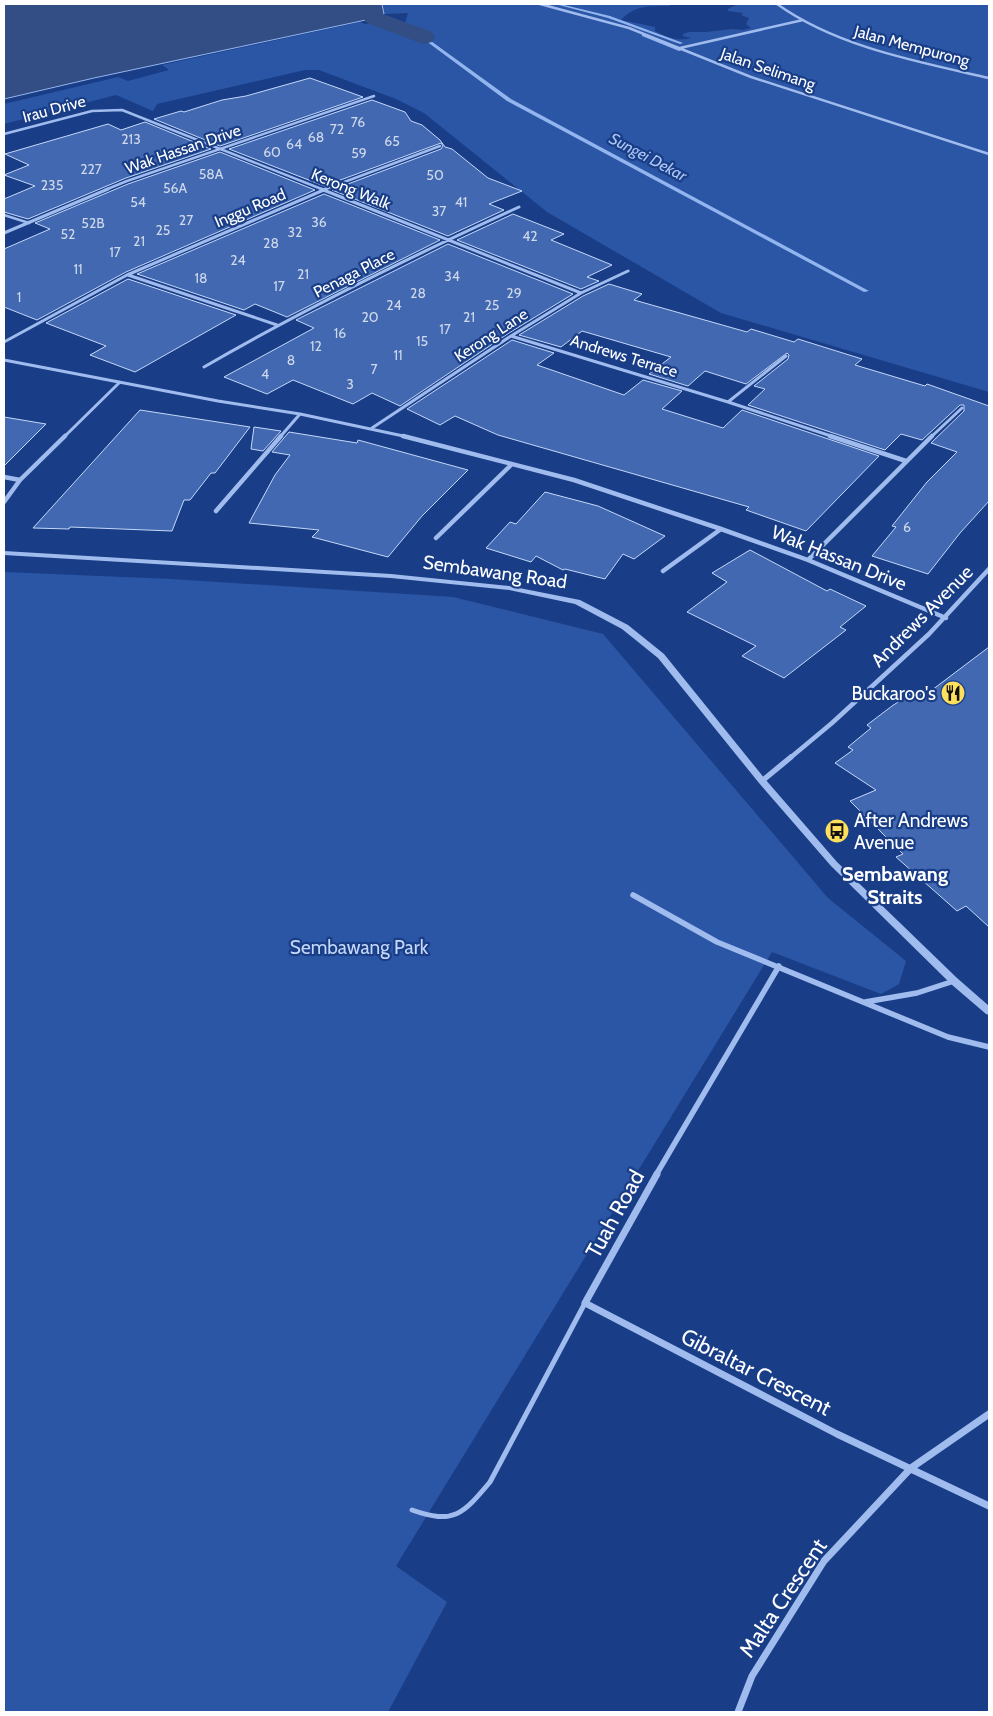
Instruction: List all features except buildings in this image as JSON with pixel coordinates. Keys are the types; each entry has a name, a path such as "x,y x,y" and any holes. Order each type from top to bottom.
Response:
{"street":[{"name":"Jalan Selimang","path":"540,4 629,28 751,77 989,154"},
{"name":"Jalan Mempurong","path":"777,4 844,40 873,50 989,78"},
{"path":"679,48 804,20"},
{"name":"Wak Hassan Drive","path":"4,233 100,192 374,96"},
{"name":"Kerong Walk","path":"111,109 130,112 219,150 581,293"},
{"name":"Irau Drive","path":"4,134 92,110 111,109"},
{"name":"Inggu Road","path":"4,342 127,275 322,191 440,146"},
{"name":"Penaga Place","path":"204,367 277,326 447,240 519,207"},
{"name":"Kerong Lane","path":"372,428 511,336 581,293 628,271"},
{"path":"127,275 277,326"},
{"name":"Andrews Terrace","path":"511,336 728,402 906,461"},
{"path":"728,402 786,356"},
{"name":"Wak Hassan Drive","path":"4,360 372,428 574,480 808,560 946,618"},
{"path":"4,502 20,480 120,382"},
{"path":"808,560 906,461 962,408"},
{"path":"216,511 300,414"},
{"path":"436,538 511,465"},
{"path":"4,477 20,480"},
{"path":"663,571 721,529"},
{"name":"Sembawang Road","path":"4,553 391,576 509,588 577,602 625,627 661,656 762,782 834,864 954,981 989,1011"},
{"name":"Andrews Avenue","path":"762,782 832,723 946,618 989,569"},
{"path":"633,895 717,942 948,1037 989,1048"},
{"name":"Tuah Road","path":"586,1303 655,1177 779,966"},
{"path":"865,1002 917,993 954,981"},
{"name":"Gibraltar Crescent","path":"586,1303 837,1434 989,1506"},
{"path":"911,1468 989,1414"},
{"name":"Malta Crescent","path":"738,1712 752,1676 824,1561 911,1468"}],"lane":[{"path":"704,4 719,4"},
{"path":"4,215 29,222"},
{"name":"Tuah Road","path":"412,1510 426,1516 450,1518 468,1508 490,1482 586,1303"}],"green space":[{"path":"382,4 671,4 669,6 649,6 637,9 631,11 621,20 655,27 655,31 659,33 682,39 691,38 683,36 683,34 689,32 751,28 746,24 749,18 741,15 743,13 728,11 728,9 738,4 989,4 989,392 721,313 547,212 424,113 396,99 319,70 305,70 157,104 153,111 116,95 4,124 4,104 118,77 128,81 169,70 162,65 360,22 365,24 405,23 408,13 384,14"},
{"name":"Sembawang Park","path":"4,572 171,579 453,597 603,634 828,898 906,961 899,984 881,994 772,952 396,1566 447,1602 388,1712 4,1712"}],"shaded area":[{"path":"4,4 382,4 384,14 375,18 4,99"}],"waterway":[{"path":"557,4 609,17 681,43"},
{"path":"375,18 423,37"},
{"path":"643,35 680,50"},
{"name":"Sungei Dekar","path":"423,37 509,100 866,291"}],"place":[{"name":"Buckaroo's","path":"953,693"},
{"name":"After Andrews Avenue","path":"837,831"}],"district":[{"name":"Sembawang Straits","path":"895,886"}]}
